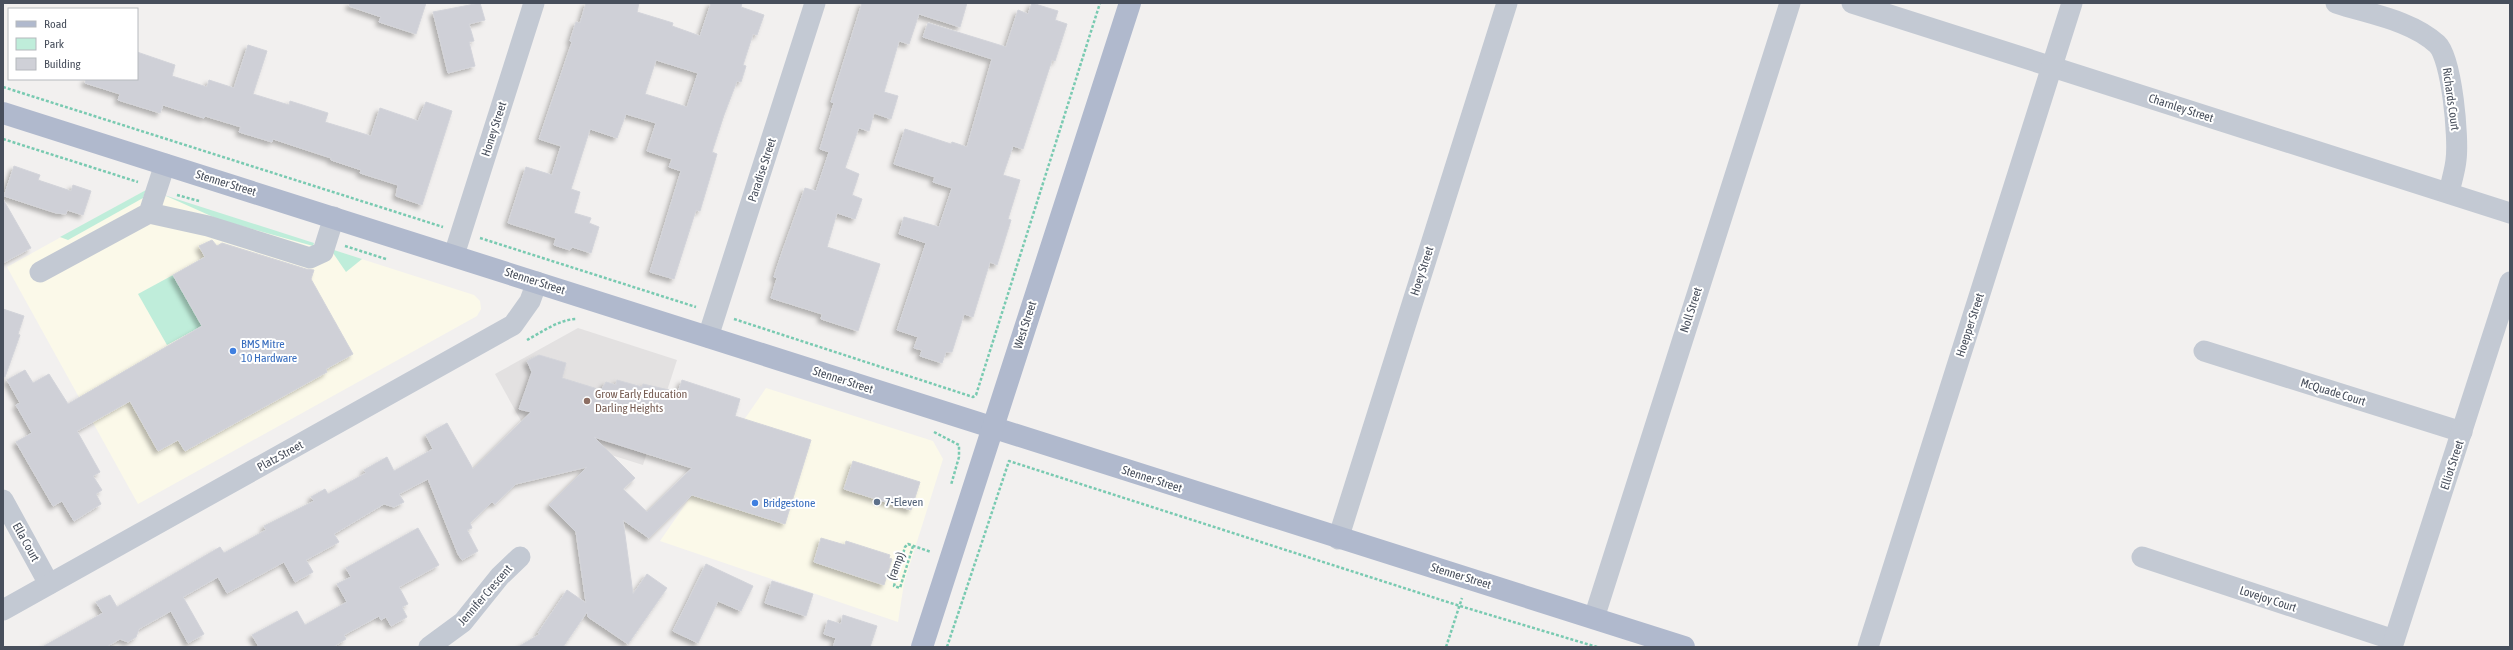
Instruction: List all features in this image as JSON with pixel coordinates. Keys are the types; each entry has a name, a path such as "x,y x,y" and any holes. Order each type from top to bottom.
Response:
{"main road":[{"name":"West Street","path":"922,647 1130,3"},
{"name":"Stenner Street","path":"3,113 454,255 1338,539 1468,578 1684,647"}],"street":[{"name":"Honey Street","path":"454,255 534,3"},
{"name":"Paradise Street","path":"708,337 815,3"},
{"name":"Hoey Street","path":"1338,539 1507,3"},
{"name":"Noll Street","path":"1594,618 1790,3"},
{"name":"Charnley Street","path":"1852,3 2053,65 2263,135 2449,192 2510,213"},
{"name":"Hoepper Street","path":"1868,647 2072,3"},
{"name":"Richards Court","path":"2336,3 2416,29 2438,45 2448,67 2457,133 2456,159 2449,192"},
{"path":"149,213 165,164"},
{"path":"40,272 149,213 208,226 310,258 323,252 334,217"},
{"name":"Platz Street","path":"3,610 512,326 530,301 537,282"},
{"name":"Elliot Street","path":"2393,644 2510,282"},
{"name":"McQuade Court","path":"2204,351 2462,432"},
{"name":"Ella Court","path":"3,500 49,584"},
{"name":"Jennifer Crescent","path":"429,647 463,622 500,576 520,557"},
{"name":"Lovejoy Court","path":"2142,557 2393,644"}],"path":[{"path":"3,87 716,313 973,397 976,395 1100,3"},
{"path":"947,647 1009,461 1460,606 1596,647"},
{"name":"(ramp)","path":"908,544 913,546 900,588 894,586 906,546 908,544"},
{"path":"913,546 931,552"},
{"path":"1446,647 1468,578"}],"shaded area":[{"name":"BMS Mitre 10 Hardware","path":"146,190 474,295 480,301 481,309 477,316 138,504 7,267"},
{"name":"Grow Early Education Darling Heights","path":"578,328 677,360 643,465 525,428 495,374"},
{"name":"Bridgestone","path":"766,388 933,441 943,459 904,583 898,622 660,541"}],"green space":[{"path":"146,190 143,198 68,240 60,237"},
{"path":"164,195 314,243 313,246 220,220"},
{"path":"334,250 362,259 346,272 333,253"},
{"path":"173,275 202,326 167,345 138,294"}],"building":[{"path":"350,3 426,3 416,34 379,22 381,17 349,6"},
{"path":"480,3 485,20 469,24 474,41 469,42 475,66 448,73 433,12"},
{"path":"586,3 639,3 637,12 673,23 672,26 700,36 711,3 742,3 741,7 764,15 757,35 753,34 743,65 746,66 741,82 737,81 724,115 712,152 717,154 700,211 696,210 674,279 650,272 681,171 669,167 672,159 647,151 656,123 626,114 617,138 590,129 571,189 580,192 574,213 591,218 589,223 599,227 591,253 572,247 570,250 554,245 556,238 508,223 526,167 552,175 561,146 539,139 572,42 570,41 576,22 580,23","holes":["656,60 698,73 687,107 645,94"]},
{"path":"862,3 967,3 960,27 919,14 909,44 899,41 884,92 898,96 891,119 874,113 869,131 859,128 845,168 859,174 852,195 862,199 855,219 837,213 827,247 880,264 858,331 821,319 822,314 771,298 777,278 774,277 805,188 816,191 829,152 820,149 834,103 831,102"},
{"path":"1032,3 1058,11 1055,20 1067,24 1055,61 1052,60 1023,149 1013,146 1003,175 1020,180 1008,219 1011,220 997,265 990,262 973,317 964,314 952,352 946,352 942,363 920,356 922,350 914,348 918,337 897,330 926,243 899,234 904,217 939,227 952,188 933,182 935,177 894,164 905,129 951,144 952,142 967,147 992,59 923,37 928,23 1006,47 1018,10 1028,14"},
{"path":"248,45 267,51 253,94 289,105 290,101 328,113 325,122 371,136 380,108 418,121 426,102 452,111 422,205 396,196 398,185 360,173 361,170 331,160 331,158 273,139 272,142 239,132 241,127 205,116 204,118 163,105 160,113 118,100 120,94 85,83 86,80 138,80 138,52 175,65 172,76 207,87 209,80 234,88"},
{"path":"14,166 40,175 38,180 71,191 73,185 91,191 83,215 67,210 66,214 56,213 4,196"},
{"path":"3,199 31,248 3,263"},
{"path":"212,240 217,246 222,243 306,269 314,270 311,279 353,354 326,369 327,372 185,451 178,440 158,451 130,401 77,431 100,472 93,476 102,490 96,494 101,504 74,521 62,501 53,506 16,442 32,433 16,405 20,403 7,380 25,370 33,383 49,374 68,404 202,326 173,275 205,257 199,246"},
{"path":"3,309 24,316 18,334 20,335 5,377 3,377"},
{"path":"539,355 566,363 562,378 601,390 606,382 616,385 617,380 642,387 643,384 678,392 682,380 740,399 735,416 811,440 785,524 692,495 649,538 623,520 633,594 647,574 667,588 628,644 588,617 587,612 563,647 518,647 540,634 538,633 567,590 586,603 576,532 549,505 587,467 516,484 495,504 492,502 470,523 472,528 467,530 478,551 462,560 458,554 428,479 399,494 404,502 394,507 384,504 334,534 339,542 306,560 313,572 295,582 284,562 227,593 218,577 183,597 204,634 188,643 171,611 139,629 136,637 128,642 120,639 106,647 42,647 103,613 96,602 110,595 117,607 220,547 224,553 266,530 264,526 314,501 311,497 325,489 328,494 366,473 364,470 387,457 394,471 433,449 426,435 447,423 473,469 531,412 519,409 532,372 527,361","holes":["594,437 692,468 647,512 623,489 635,478"]},
{"path":"853,461 920,482 911,510 844,489"},
{"path":"418,528 439,565 399,587 408,604 402,607 407,617 391,626 386,617 381,620 379,616 344,635 346,639 333,647 259,647 252,635 297,611 305,625 347,602 337,584 351,577 346,568"},
{"path":"821,538 845,545 846,541 890,555 889,558 892,559 884,585 814,562"},
{"path":"706,564 753,586 741,611 718,601 698,643 673,631"},
{"path":"772,581 813,594 806,616 765,603"},
{"path":"843,615 877,626 870,647 833,647 836,638 824,634 828,620 841,624"}],"place":[{"name":"BMS Mitre 10 Hardware","path":"233,351"},
{"name":"Grow Early Education Darling Heights","path":"587,401"},
{"name":"7-Eleven","path":"877,502"},
{"name":"Bridgestone","path":"755,503"}]}
